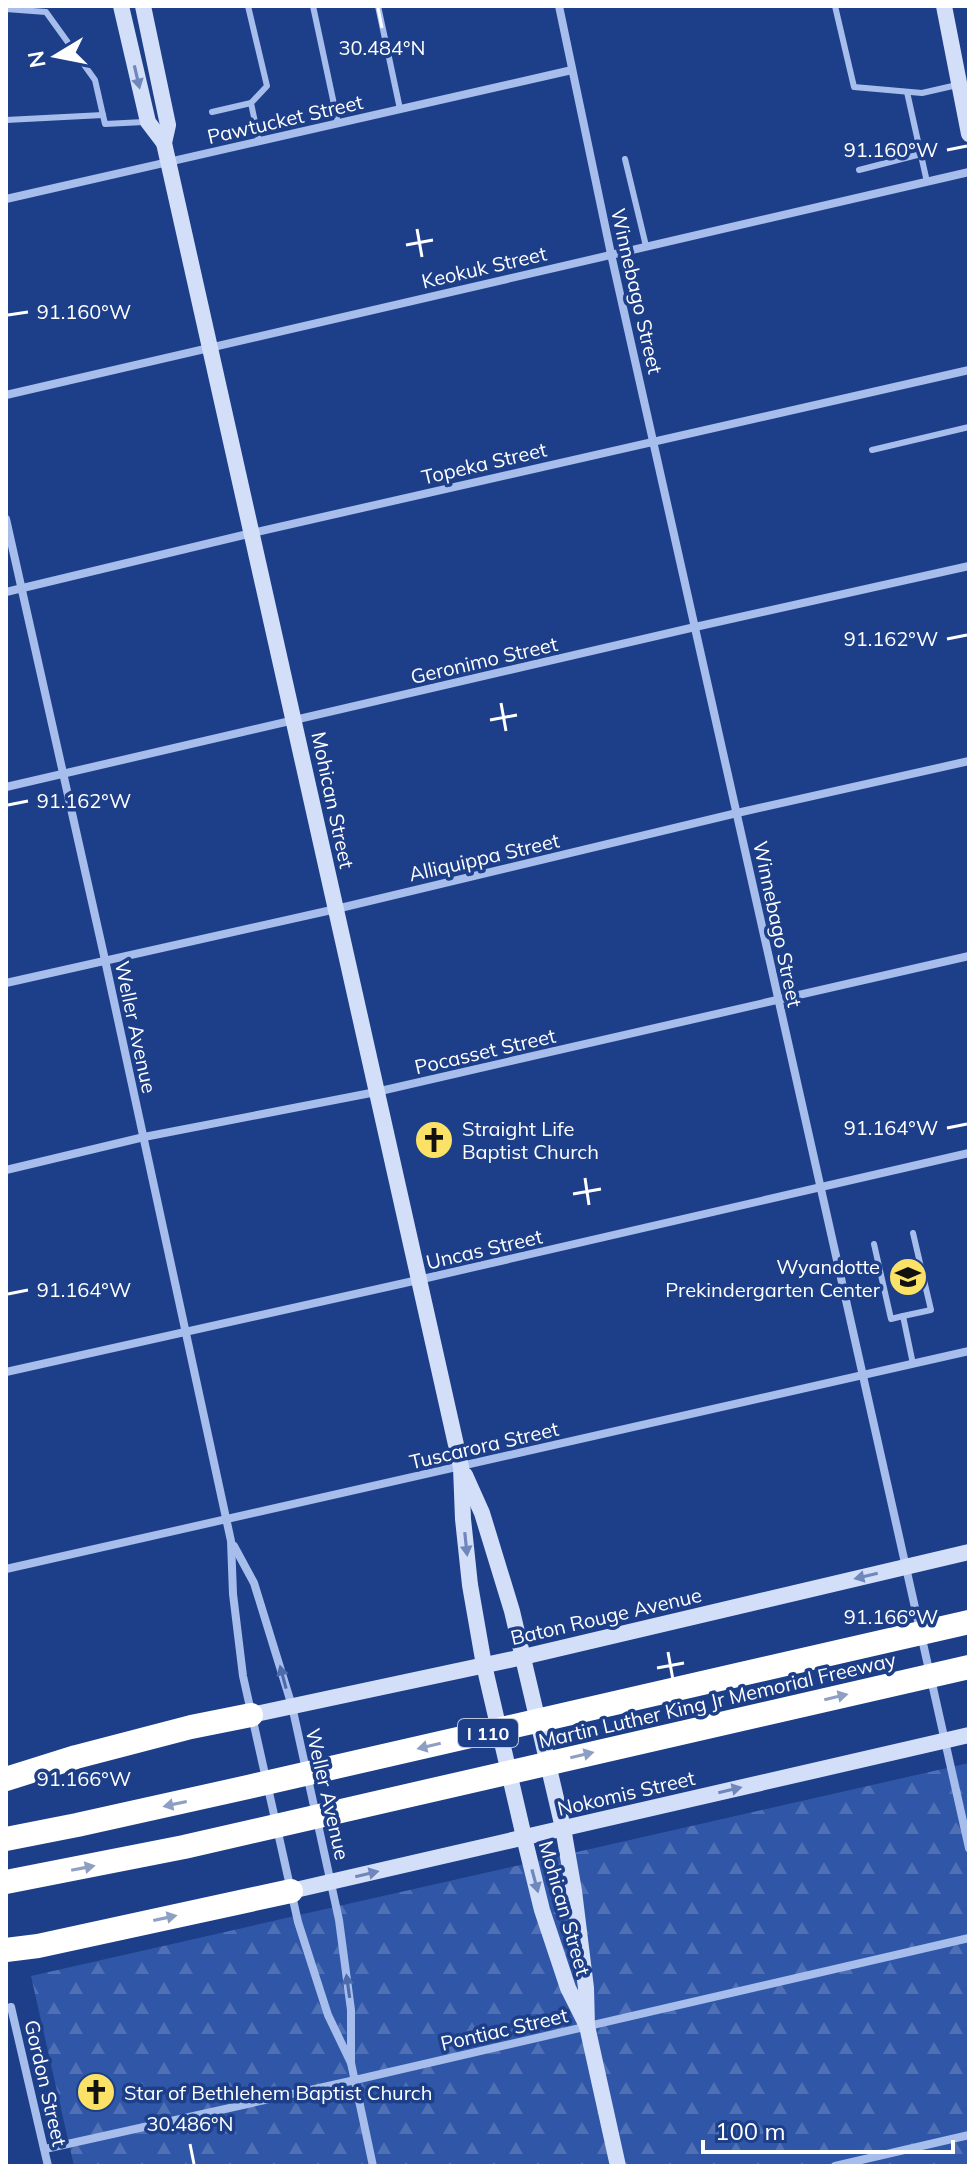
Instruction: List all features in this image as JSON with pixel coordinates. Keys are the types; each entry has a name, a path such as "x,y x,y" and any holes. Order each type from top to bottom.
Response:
{"highway":[{"name":"Martin Luther King Jr Memorial Freeway","path":"6,1839 233,1791 969,1622"},
{"name":"Martin Luther King Jr Memorial Freeway","path":"6,1882 184,1847 969,1667"},
{"path":"6,1779 76,1757 251,1715"},
{"path":"6,1950 38,1946 291,1891"}],"street":[{"name":"Mohican Street","path":"121,6 148,122 164,143 169,162 461,1467 470,1585 484,1665 542,1910 568,1988 587,2026"},
{"name":"Mohican Street","path":"143,6 168,125 164,143"},
{"name":"Winnebago Street","path":"559,6 611,254 969,1848"},
{"path":"944,6 969,134"},
{"name":"Pawtucket Street","path":"6,199 572,70"},
{"name":"Keokuk Street","path":"6,395 969,172"},
{"name":"Topeka Street","path":"6,592 969,370"},
{"name":"Weller Avenue","path":"6,519 231,1541 233,1594 251,1715 298,1922 328,2015 351,2063 373,2166"},
{"name":"Geronimo Street","path":"6,787 969,566"},
{"name":"Alliquippa Street","path":"6,983 969,761"},
{"name":"Pocasset Street","path":"6,1170 144,1137 376,1092 969,956"},
{"name":"Uncas Street","path":"6,1372 969,1153"},
{"name":"Tuscarora Street","path":"6,1569 969,1351"},
{"name":"Mohican Street","path":"461,1467 482,1513 512,1611 563,1828 585,1974 587,2026 618,2166"},
{"name":"Weller Avenue","path":"231,1541 254,1583 292,1706 339,1920 351,2010 351,2063"},
{"name":"Baton Rouge Avenue","path":"251,1715 523,1657 969,1552"},
{"name":"Nokomis Street","path":"291,1891 969,1735"},
{"name":"Pontiac Street","path":"45,2149 969,1938"},
{"name":"Gordon Street","path":"11,2007 48,2166"},
{"path":"6,2029 16,2026"},
{"path":"835,2166 969,2135"}],"lane":[{"path":"212,112 251,103 267,86 248,6"},
{"path":"313,6 338,123"},
{"path":"378,6 400,109"},
{"path":"835,6 854,87 922,93 958,84"},
{"path":"6,9 45,9 95,80 105,124 148,122"},
{"path":"907,92 927,182"},
{"path":"251,103 259,141"},
{"path":"6,120 103,115"},
{"path":"859,170 921,154"},
{"path":"625,159 646,246"},
{"path":"872,450 969,427"},
{"path":"874,1244 891,1319 931,1310 913,1233"},
{"path":"903,1316 913,1364"}],"green space":[{"path":"969,1763 969,2166 74,2166 31,1976"}],"place":[{"name":"Straight Life Baptist Church","path":"434,1140"},
{"name":"Wyandotte Prekindergarten Center","path":"908,1277"},
{"name":"Star of Bethlehem Baptist Church","path":"96,2092"}]}
